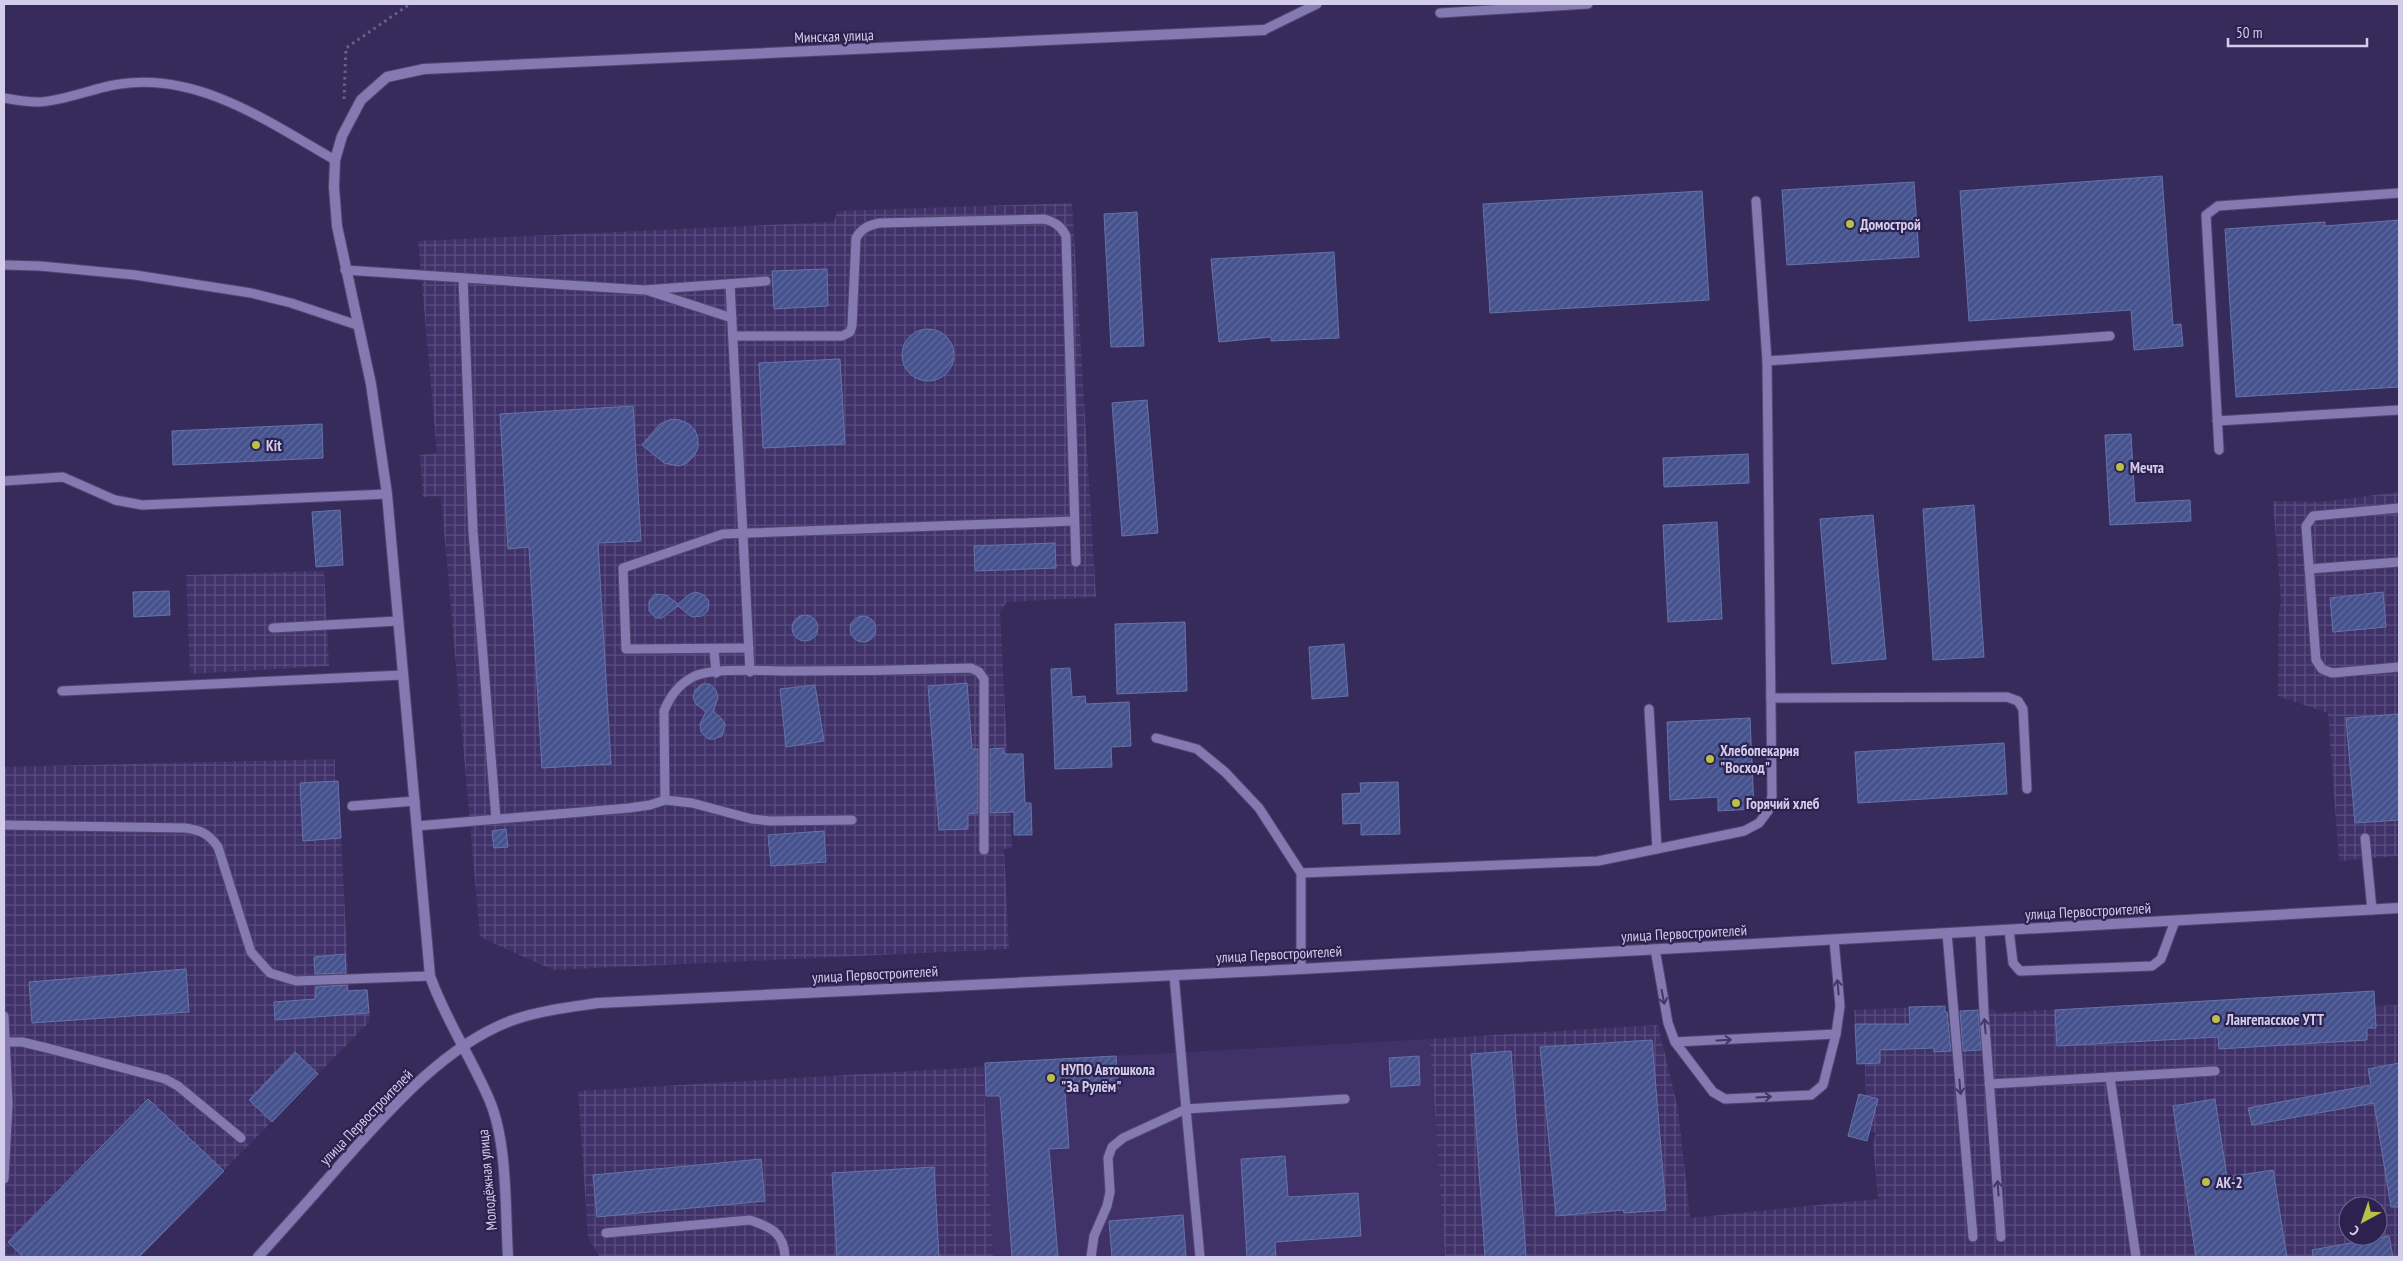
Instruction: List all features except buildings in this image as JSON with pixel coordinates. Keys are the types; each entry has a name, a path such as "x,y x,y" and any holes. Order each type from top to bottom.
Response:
{"street":[{"name":"Минская улица","path":"387,494 371,384 337,226 335,160 342,136 360,100 386,77 406,71 1264,30"},
{"name":"Молодёжная улица","path":"387,494 430,976 441,1004 490,1100 498,1124 508,1257"},
{"name":"улица Первостроителей","path":"258,1257 381,1119 425,1078 463,1047 516,1019 553,1009 598,1003 1174,975 2399,908"}],"lane":[{"path":"1264,30 1317,4"},
{"path":"1440,14 1588,4"},
{"path":"4,98 39,102 120,84 157,82 198,90 251,112 335,160"},
{"path":"2219,450 2206,215 2218,206 2399,193"},
{"path":"1301,873 1598,861 1744,831 1759,824 1768,811 1772,796 1767,361 1756,201"},
{"path":"733,336 842,336 850,332 852,326 856,238 860,230 869,225 880,223 1044,219 1053,221 1062,228 1066,236 1076,562"},
{"path":"4,265 40,266 135,275 251,293 290,302 357,325"},
{"path":"345,270 644,290 766,281"},
{"path":"463,278 473,531 496,819"},
{"path":"730,284 750,672"},
{"path":"644,290 732,318"},
{"path":"1767,361 2110,336"},
{"path":"2217,421 2399,410"},
{"path":"4,481 63,478 115,500 142,505 387,494"},
{"path":"2399,508 2313,516 2306,526 2316,660 2322,669 2332,674 2399,667"},
{"path":"749,648 626,649 623,568 710,537 743,533 1074,521"},
{"path":"2309,570 2399,562"},
{"path":"273,628 398,621"},
{"path":"714,648 716,673"},
{"path":"666,800 663,721 666,705 679,686 692,677 703,673 971,668 979,672 984,679 984,850"},
{"path":"62,691 403,675"},
{"path":"1771,698 2007,697 2018,701 2023,709 2027,789"},
{"path":"1649,709 1657,849"},
{"path":"1156,738 1196,748 1225,772 1259,808 1301,873 1301,968"},
{"path":"417,826 629,808 650,805 666,800 692,803 752,819 770,821 852,820"},
{"path":"352,806 415,801"},
{"path":"4,825 185,828 199,830 211,836 218,847 251,952 270,973 296,981 430,976"},
{"path":"2365,838 2372,910"},
{"path":"2009,930 2013,964 2020,971 2152,966 2161,959 2175,921"},
{"path":"1980,931 2001,1237"},
{"path":"1947,934 1974,1237"},
{"path":"1655,949 1668,1023 1675,1042 1713,1092 1725,1099 1811,1095 1823,1085 1836,1034 1840,1006 1834,940"},
{"path":"1174,975 1200,1257"},
{"path":"4,1016 8,1104 4,1179"},
{"path":"1675,1042 1836,1034"},
{"path":"5,1042 22,1042 165,1079 178,1086 240,1138"},
{"path":"1990,1084 2215,1070"},
{"path":"2110,1077 2136,1257"},
{"path":"1091,1257 1094,1236 1107,1206 1110,1192 1108,1158 1112,1147 1123,1138 1186,1109 1345,1099"},
{"path":"606,1233 750,1220 764,1225 777,1233 784,1246 785,1257"}],"path":[{"path":"344,107 346,48 410,4"}],"shaded area":[{"path":"1072,203 1096,597 1007,602 1000,612 1012,848 1004,849 1009,949 553,970 480,937 441,496 423,497 420,455 437,453 418,241 834,222 837,211"},
{"path":"2399,492 2399,856 2339,861 2328,713 2278,696 2279,611 2281,601 2273,501 2320,502"},
{"path":"324,571 329,666 190,674 186,575"},
{"path":"335,759 335,781 338,781 349,989 368,989 370,1021 139,1257 4,1257 4,767"},
{"name":"Лангепасское УТТ","path":"2374,991 2375,1006 2399,1005 2399,1257 1445,1257 1430,1039 1658,1025 1678,1109 1690,1218 1878,1199 1873,1142 1876,1133 1869,1131 1878,1099 1866,1096 1865,1064 1880,1063 1878,1024 1855,1024 1854,1010 1945,1006 1945,1011 1994,1009 1995,1013"},
{"path":"1430,1039 1445,1257 993,1257 983,1067 985,1063"},
{"path":"983,1067 993,1257 600,1257 588,1237 578,1091"}],"place":[{"name":"Домострой","path":"1850,224"},
{"name":"Kit","path":"256,445"},
{"name":"Мечта","path":"2120,467"},
{"name":"Хлебопекарня \"Восход\"","path":"1710,759"},
{"name":"Горячий хлеб","path":"1736,803"},
{"name":"Лангепасское УТТ","path":"2216,1019"},
{"name":"НУПО Автошкола \"За Рулём\"","path":"1051,1078"},
{"name":"АК-2","path":"2206,1182"}]}
